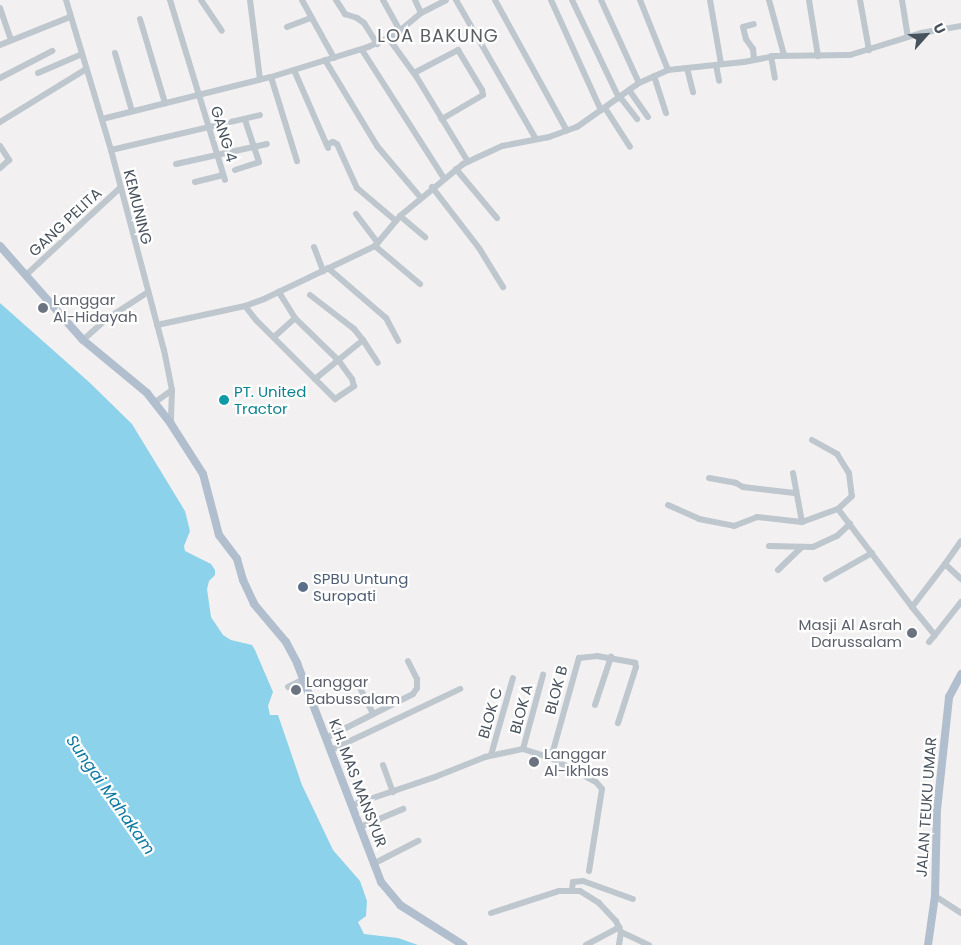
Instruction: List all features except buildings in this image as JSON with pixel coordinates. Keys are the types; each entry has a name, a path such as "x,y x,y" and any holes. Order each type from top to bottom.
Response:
{"main road":[{"name":"K.H. MAS MANSYUR","path":"0,246 82,340 130,378 171,424 203,474 219,535 237,559 243,580 254,604 286,642 304,679 373,864 388,893 400,905 463,945"},
{"name":"JALAN TEUKU UMAR","path":"928,945 934,896 937,810 949,698 961,674"}],"street":[{"name":"KEMUNING","path":"66,0 111,150 157,325 172,390 171,424"},
{"name":"GANG 4","path":"170,0 224,177 195,182"},
{"path":"201,0 222,30"},
{"path":"250,0 260,79"},
{"path":"302,0 334,58"},
{"path":"336,0 345,14 358,18 364,23 377,44"},
{"path":"383,0 400,31"},
{"path":"414,0 421,13"},
{"path":"102,119 270,77 362,50 389,38 421,13 446,0"},
{"path":"456,0 536,139"},
{"path":"495,0 567,131"},
{"path":"551,0 603,109 630,147"},
{"path":"572,0 619,98 637,119"},
{"path":"601,0 639,83"},
{"path":"640,0 668,70"},
{"path":"710,0 719,81"},
{"path":"769,0 784,56"},
{"path":"809,0 818,56"},
{"path":"860,0 869,50"},
{"path":"902,0 908,36"},
{"path":"0,8 11,40"},
{"path":"0,45 70,17"},
{"path":"288,27 311,18"},
{"path":"140,19 165,103"},
{"path":"754,24 743,27 746,39 752,49 754,60"},
{"path":"157,325 245,306 326,270 377,244 398,218 432,187 456,169 502,146 550,137 576,127 639,83 668,70 718,65 771,56 839,56 869,50 908,36 961,26"},
{"path":"389,38 414,73 468,162"},
{"path":"362,50 444,178"},
{"path":"414,73 458,50 483,95 442,119"},
{"path":"0,78 52,51"},
{"path":"115,53 132,111"},
{"path":"38,73 82,54"},
{"path":"771,56 775,78"},
{"path":"325,60 377,146 421,198"},
{"path":"687,68 693,92"},
{"path":"0,122 86,69"},
{"path":"294,70 328,146 333,142 337,144 357,188 426,237"},
{"path":"654,76 666,113"},
{"path":"270,77 297,160"},
{"path":"629,90 648,117"},
{"path":"111,150 260,115"},
{"path":"235,170 259,163 245,120"},
{"path":"176,164 267,144"},
{"path":"0,146 9,160 0,168"},
{"path":"456,169 497,218"},
{"path":"432,187 479,248 503,287"},
{"name":"GANG PELITA","path":"26,274 120,188"},
{"path":"356,214 377,244 420,284"},
{"path":"314,247 326,270 386,318 398,341"},
{"path":"82,340 105,320 148,292"},
{"path":"245,306 335,399 354,386 352,379 338,360 295,318 279,292"},
{"path":"310,295 354,329 378,362"},
{"path":"274,337 295,318"},
{"path":"315,380 363,340"},
{"path":"154,403 172,390"},
{"path":"668,505 699,519 727,526 737,525 757,517 802,522 838,509 852,496 849,473 837,454 812,440"},
{"path":"793,473 795,493 802,522"},
{"path":"709,478 743,487 795,493"},
{"path":"838,509 935,635"},
{"path":"769,546 802,548 821,545 837,536 850,524"},
{"path":"912,607 961,541"},
{"path":"778,570 802,548"},
{"path":"826,579 872,554"},
{"path":"945,564 961,579"},
{"path":"929,642 961,602"},
{"name":"BLOK B","path":"551,758 577,660 589,656 611,657 635,663 636,667 618,723"},
{"path":"595,705 611,657"},
{"path":"326,738 406,698 417,688 416,679 408,661"},
{"name":"BLOK A","path":"522,749 543,675"},
{"name":"BLOK C","path":"491,755 513,678"},
{"path":"288,687 304,679"},
{"path":"359,686 373,714"},
{"path":"331,750 460,689"},
{"path":"352,805 393,792 491,755 522,749 551,758 596,782 602,789 589,871"},
{"path":"383,766 393,792"},
{"path":"360,828 403,809"},
{"path":"373,864 418,841"},
{"path":"572,890 573,882 583,881 633,899"},
{"path":"491,913 559,891 580,890 608,911 620,929 648,945"},
{"path":"934,896 961,913"},
{"path":"586,945 620,929"},
{"path":"619,945 620,929"}],"water":[{"name":"Sungai Mahakam","path":"0,303 89,382 132,424 185,511 190,531 184,546 185,551 211,564 215,570 215,575 209,581 207,589 211,617 223,635 231,640 252,645 255,650 273,692 268,706 270,715 278,715 302,785 333,850 360,881 367,901 366,916 358,922 364,934 398,938 418,945 0,945"}],"place":[{"name":"Langgar Al-Hidayah","path":"43,308"},
{"name":"PT. United Tractor","path":"224,400"},
{"name":"SPBU Untung Suropati","path":"303,587"},
{"name":"Masji Al Asrah Darussalam","path":"912,633"},
{"name":"Langgar Babussalam","path":"296,690"},
{"name":"Langgar Al-Ikhlas","path":"534,762"}],"district":[{"name":"LOA BAKUNG","path":"438,36"}]}
